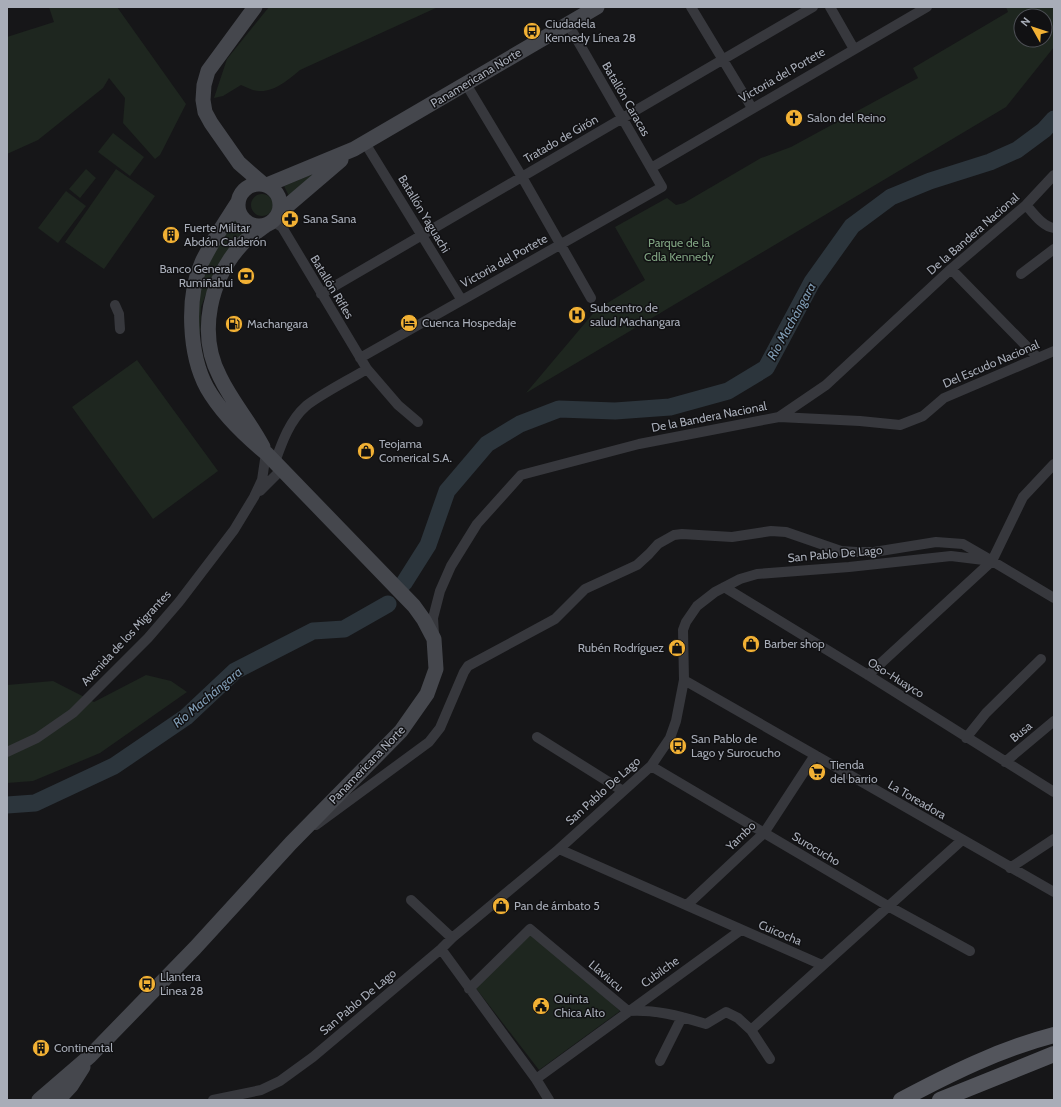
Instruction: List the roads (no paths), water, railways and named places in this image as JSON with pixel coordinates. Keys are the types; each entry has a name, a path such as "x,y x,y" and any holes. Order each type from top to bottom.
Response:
{"main road":[{"path":"239,163 242,185 238,209 245,221 251,225 273,220 281,201 279,195 275,190 265,184 239,163 205,112 203,100 204,85 208,71 255,7"},
{"name":"Panamericana Norte","path":"39,1100 90,1056 194,948 291,843 401,731 427,694 436,669 434,639 424,620 414,606 360,552 274,461 243,434 218,405 207,388 199,367 191,322 194,287 202,263 239,199 251,185 265,184 359,146 597,7"},
{"name":"Panamericana Norte","path":"274,461 252,426 239,410 219,376 208,341 208,321 211,300 223,270 244,242 273,220 359,146"},
{"path":"901,1100 940,1079 1052,1033"},
{"path":"940,1100 1051,1055"},
{"name":"Panamericana Norte","path":"58,1100 71,1086 90,1056"}],"street":[{"path":"691,7 724,59 752,108"},
{"name":"Tratado de Girón","path":"322,294 813,7"},
{"path":"830,7 854,49"},
{"name":"Victoria del Portete","path":"651,168 927,7"},
{"name":"Batallón Caracas","path":"568,24 662,187"},
{"path":"466,84 522,177 591,298"},
{"name":"Batallón Yaguachi","path":"359,146 422,235 461,299"},
{"name":"De la Bandera Nacional","path":"434,639 433,618 440,591 451,566 477,524 521,475 639,444 779,418 826,384 951,269 1026,205 1054,175"},
{"name":"Victoria del Portete","path":"360,358 461,299 662,187"},
{"path":"1026,205 1040,220 1051,228 1054,228"},
{"name":"Batallón Rifles","path":"273,220 282,227 367,369 398,405 418,422"},
{"path":"1020,274 1054,249"},
{"path":"951,269 1038,358"},
{"path":"116,305 119,314 120,329"},
{"name":"Del Escudo Nacional","path":"779,418 860,421 900,425 923,416 944,398 1054,351"},
{"path":"254,497 274,461 284,436 297,417 307,406 367,369"},
{"path":"254,497 262,480 274,461"},
{"path":"868,675 992,561 1023,497 1042,475 1054,464"},
{"name":"Avenida de los Migrantes","path":"7,752 37,738 73,713 148,638 179,602 230,536 254,497"},
{"path":"291,843 430,742 440,728 468,666 556,619 585,589 636,565 658,544 674,536 690,534 732,537 771,531 786,532 840,551 856,552 874,552 936,542 963,544 992,561"},
{"name":"San Pablo De Lago","path":"213,1100 261,1090 280,1081 313,1058 452,938 559,849 651,766 670,738 676,720 684,680 683,630 686,622 698,606 715,592 740,579 757,574 850,567 951,556 992,561 1054,598"},
{"name":"Oso-Huayco","path":"724,587 868,675 1054,792"},
{"path":"966,738 986,713 1041,659"},
{"name":"La Toreadora","path":"684,680 961,841 1054,892"},
{"name":"Busa","path":"1005,762 1054,722"},
{"path":"537,737 623,791"},
{"name":"Yambo","path":"687,905 764,833 815,755"},
{"name":"Surocucho","path":"651,766 888,906 970,951"},
{"path":"1010,868 1054,839"},
{"path":"750,1030 961,841"},
{"name":"Cuicocha","path":"559,849 741,930 822,964"},
{"path":"411,900 452,938"},
{"name":"Llaviucu","path":"469,990 530,929 628,1011"},
{"name":"Cubilche","path":"536,1079 741,930"},
{"path":"441,949 469,990 536,1079 549,1100"},
{"path":"628,1011 644,1010 682,1017 706,1024 726,1012 738,1018 750,1030 770,1059"},
{"path":"660,1061 682,1017"},
{"path":"1051,1055 1052,1033"}],"waterway":[{"name":"Río Machángara","path":"404,583 428,545 447,491 487,444 520,424 559,409 615,411 670,407 728,391 766,368 812,282 852,226 891,197 930,181 990,162 1017,150 1044,130 1054,119"},
{"name":"Río Machángara","path":"7,805 35,803 114,766 186,717 235,671 313,631 344,629 388,604"}],"place":[{"name":"Ciudadela Kennedy Línea 28","path":"532,31"},
{"name":"Salon del Reino","path":"794,118"},
{"name":"Sana Sana","path":"290,219"},
{"name":"Fuerte Militar Abdón Calderón","path":"171,235"},
{"name":"Banco General Rumiñahui","path":"246,276"},
{"name":"Subcentro de salud Machangara","path":"577,315"},
{"name":"Cuenca Hospedaje","path":"409,323"},
{"name":"Machangara","path":"234,324"},
{"name":"Teojama Comerical S.A.","path":"366,451"},
{"name":"Barber shop","path":"751,644"},
{"name":"Rubén Rodríguez","path":"677,648"},
{"name":"San Pablo de Lago y Surocucho","path":"678,746"},
{"name":"Tienda del barrio","path":"817,772"},
{"name":"Pan de ámbato 5","path":"501,906"},
{"name":"Llantera Linea 28","path":"147,984"},
{"name":"Quinta Chica Alto","path":"541,1006"},
{"name":"Continental","path":"41,1048"}],"park label":[{"name":"Parque de la Cdla Kennedy","path":"679,250"}]}
